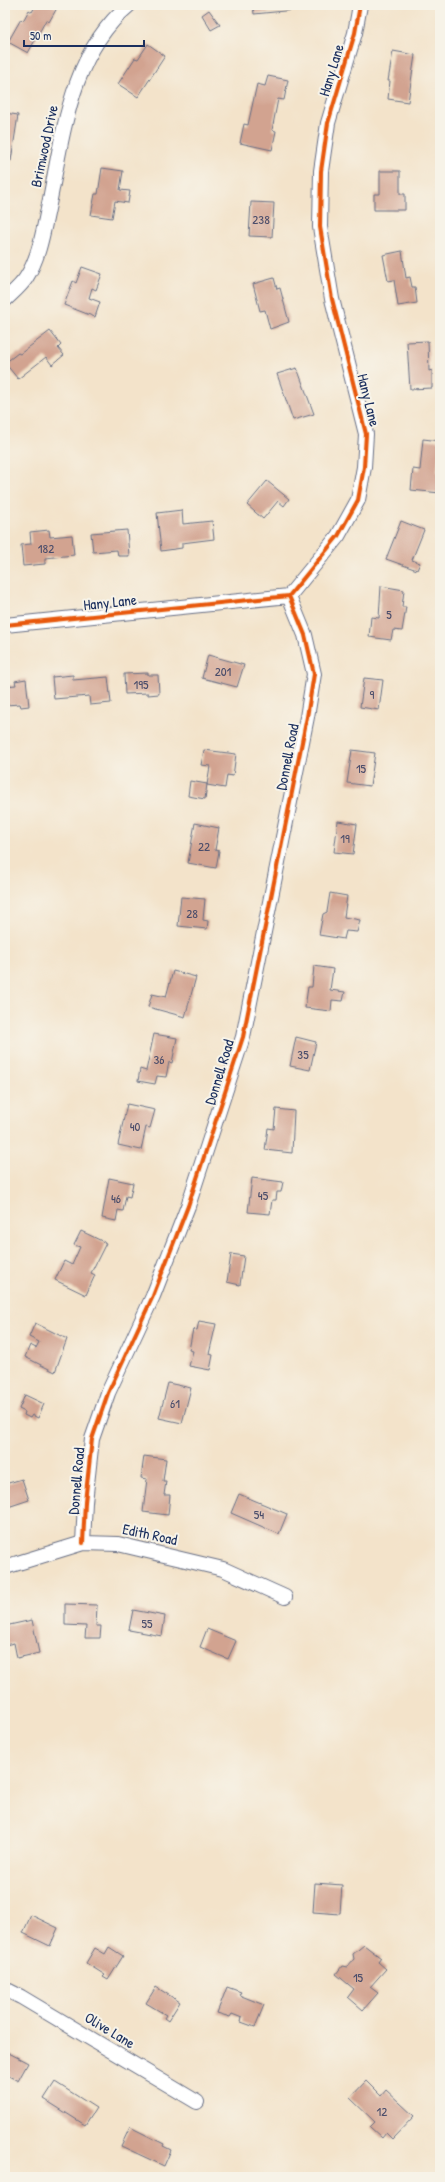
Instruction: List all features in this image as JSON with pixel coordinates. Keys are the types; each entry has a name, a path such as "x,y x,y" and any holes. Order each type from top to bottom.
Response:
{"street":[{"name":"Brimwood Drive","path":"5,300 26,278 41,242 64,120 79,78 98,38 129,5"},
{"name":"Hany Lane","path":"5,625 289,596 338,536 358,500 364,466 366,434 332,299 320,227 321,171 328,123 355,33 360,5"},
{"name":"Donnell Road","path":"83,1543 92,1439 108,1393 153,1296 188,1206 243,1037 307,717 314,674 305,635 289,596"},
{"name":"Edith Road","path":"5,1567 83,1543 118,1544 223,1569 285,1597"},
{"name":"Olive Lane","path":"5,1989 197,2102"}],"building":[{"path":"36,5 52,5 57,8 49,22 46,20 28,53 8,42 21,19 23,21 29,10 32,12"},
{"path":"253,5 305,5 305,9 254,14"},
{"path":"209,10 220,25 211,30 202,15"},
{"path":"148,44 165,56 138,97 118,84 135,58 138,59"},
{"path":"393,51 415,55 408,102 388,99 390,81 388,81"},
{"path":"268,76 288,80 284,100 278,99 272,130 276,131 272,150 240,143 244,124 248,125 257,84 265,86"},
{"path":"5,113 18,115 11,161 5,160"},
{"path":"102,168 123,171 120,190 130,191 128,203 115,201 112,218 91,215 95,194 98,194"},
{"path":"380,171 400,171 400,194 405,194 405,210 374,210 374,194 380,194"},
{"path":"251,202 274,203 272,237 249,236"},
{"path":"402,251 406,278 410,277 412,287 415,287 417,303 398,306 394,280 388,281 383,255"},
{"path":"82,267 102,274 96,290 92,288 89,298 100,302 95,317 64,305 73,281 76,283"},
{"path":"274,278 277,289 280,288 289,322 270,329 265,310 260,311 253,284"},
{"path":"50,331 61,345 58,348 64,355 52,365 46,357 18,379 5,363 18,353 20,354"},
{"path":"428,341 429,371 432,370 432,388 410,389 407,342"},
{"path":"297,368 314,414 293,420 277,374"},
{"path":"423,439 440,441 437,472 440,472 440,493 411,490 413,469 420,470"},
{"path":"267,481 289,499 284,506 278,501 263,519 247,505"},
{"path":"182,510 183,524 212,521 214,539 182,543 182,548 161,551 157,513"},
{"path":"401,521 424,530 412,560 420,563 417,570 386,559"},
{"path":"49,530 50,537 72,535 74,555 45,558 45,564 23,566 21,545 31,544 30,532"},
{"path":"127,530 129,556 118,556 117,550 93,552 91,533"},
{"path":"381,586 404,590 402,607 406,607 402,631 393,630 391,640 369,637 371,617 379,618"},
{"path":"208,655 244,665 237,687 202,678"},
{"path":"148,673 148,675 158,675 159,694 125,694 124,674"},
{"path":"73,675 73,680 108,677 111,703 90,705 89,696 54,699 52,677"},
{"path":"364,678 383,680 379,710 360,707"},
{"path":"26,679 29,706 21,707 20,704 5,705 5,686 16,685 15,681"},
{"path":"204,750 236,754 233,776 227,775 225,788 207,785 210,766 201,765"},
{"path":"352,750 375,753 370,786 347,783"},
{"path":"190,781 207,784 205,799 188,796"},
{"path":"338,821 357,824 353,854 334,852"},
{"path":"195,823 219,828 215,850 219,851 216,868 188,863"},
{"path":"330,893 347,896 344,917 360,920 357,932 346,931 344,939 319,935 323,914 327,912"},
{"path":"181,897 205,899 203,920 208,921 207,929 178,926"},
{"path":"314,966 333,969 330,990 345,992 343,1001 332,1000 331,1011 305,1008 308,987 312,987"},
{"path":"173,971 196,977 185,1017 148,1007 152,994 166,997"},
{"path":"154,1034 177,1038 172,1063 169,1062 166,1077 157,1076 155,1084 138,1081 140,1069 146,1071"},
{"path":"296,1037 316,1042 310,1070 290,1066"},
{"path":"127,1104 155,1110 150,1128 146,1127 141,1150 118,1145"},
{"path":"276,1109 294,1111 292,1153 265,1150 268,1128 274,1129"},
{"path":"109,1178 133,1183 130,1197 126,1196 123,1211 118,1210 116,1221 102,1218"},
{"path":"252,1178 283,1182 281,1192 277,1192 276,1200 272,1200 270,1214 248,1212"},
{"path":"439,1212 440,1213 440,1231 436,1230"},
{"path":"81,1231 106,1243 91,1273 95,1275 86,1295 55,1280 64,1261 72,1265 80,1247 74,1245"},
{"path":"231,1254 244,1256 240,1285 227,1282"},
{"path":"199,1321 216,1324 209,1354 213,1355 210,1370 189,1366 193,1351 189,1350 193,1329 197,1330"},
{"path":"35,1323 67,1339 55,1372 25,1357 30,1345 36,1348 39,1342 29,1337"},
{"path":"168,1383 191,1388 182,1423 159,1418"},
{"path":"25,1395 44,1404 38,1418 32,1415 30,1418 24,1415 25,1412 19,1409"},
{"path":"144,1456 166,1459 163,1481 166,1481 164,1495 170,1495 168,1515 143,1512 147,1479 141,1478"},
{"path":"22,1479 29,1500 5,1508 5,1484"},
{"path":"239,1494 287,1514 279,1534 231,1513"},
{"path":"65,1604 97,1605 96,1626 101,1626 100,1638 85,1638 86,1626 65,1625"},
{"path":"133,1610 165,1616 162,1636 129,1630"},
{"path":"32,1620 39,1653 17,1658 14,1643 5,1645 5,1626"},
{"path":"207,1629 236,1641 228,1659 200,1647"},
{"path":"315,1883 342,1885 340,1914 313,1912"},
{"path":"31,1915 58,1928 50,1946 23,1933"},
{"path":"364,1945 381,1958 378,1962 386,1969 370,1987 378,1993 363,2010 348,1997 354,1989 336,1974 342,1966 347,1967 354,1959 353,1954"},
{"path":"109,1947 123,1956 108,1980 103,1977 105,1975 86,1963 95,1948 105,1954"},
{"path":"156,1987 180,2002 168,2021 164,2018 166,2015 146,2003"},
{"path":"227,1987 241,1992 239,1995 264,2005 255,2027 241,2022 242,2018 232,2014 230,2017 217,2013"},
{"path":"5,2051 28,2063 18,2081 5,2074"},
{"path":"366,2081 381,2096 386,2090 414,2116 392,2139 386,2133 382,2138 370,2127 375,2122 350,2098"},
{"path":"55,2082 96,2108 85,2125 44,2099"},
{"path":"130,2127 164,2144 163,2146 171,2150 164,2166 121,2146"}],"cycle path":[{"path":"5,625 289,596 338,536 358,500 364,467 366,434 332,299 320,227 321,171 328,123 355,33 360,5"},
{"path":"83,1543 85,1502 92,1439 108,1393 153,1296 188,1206 243,1037 307,717 314,674 305,635 289,596"}]}
